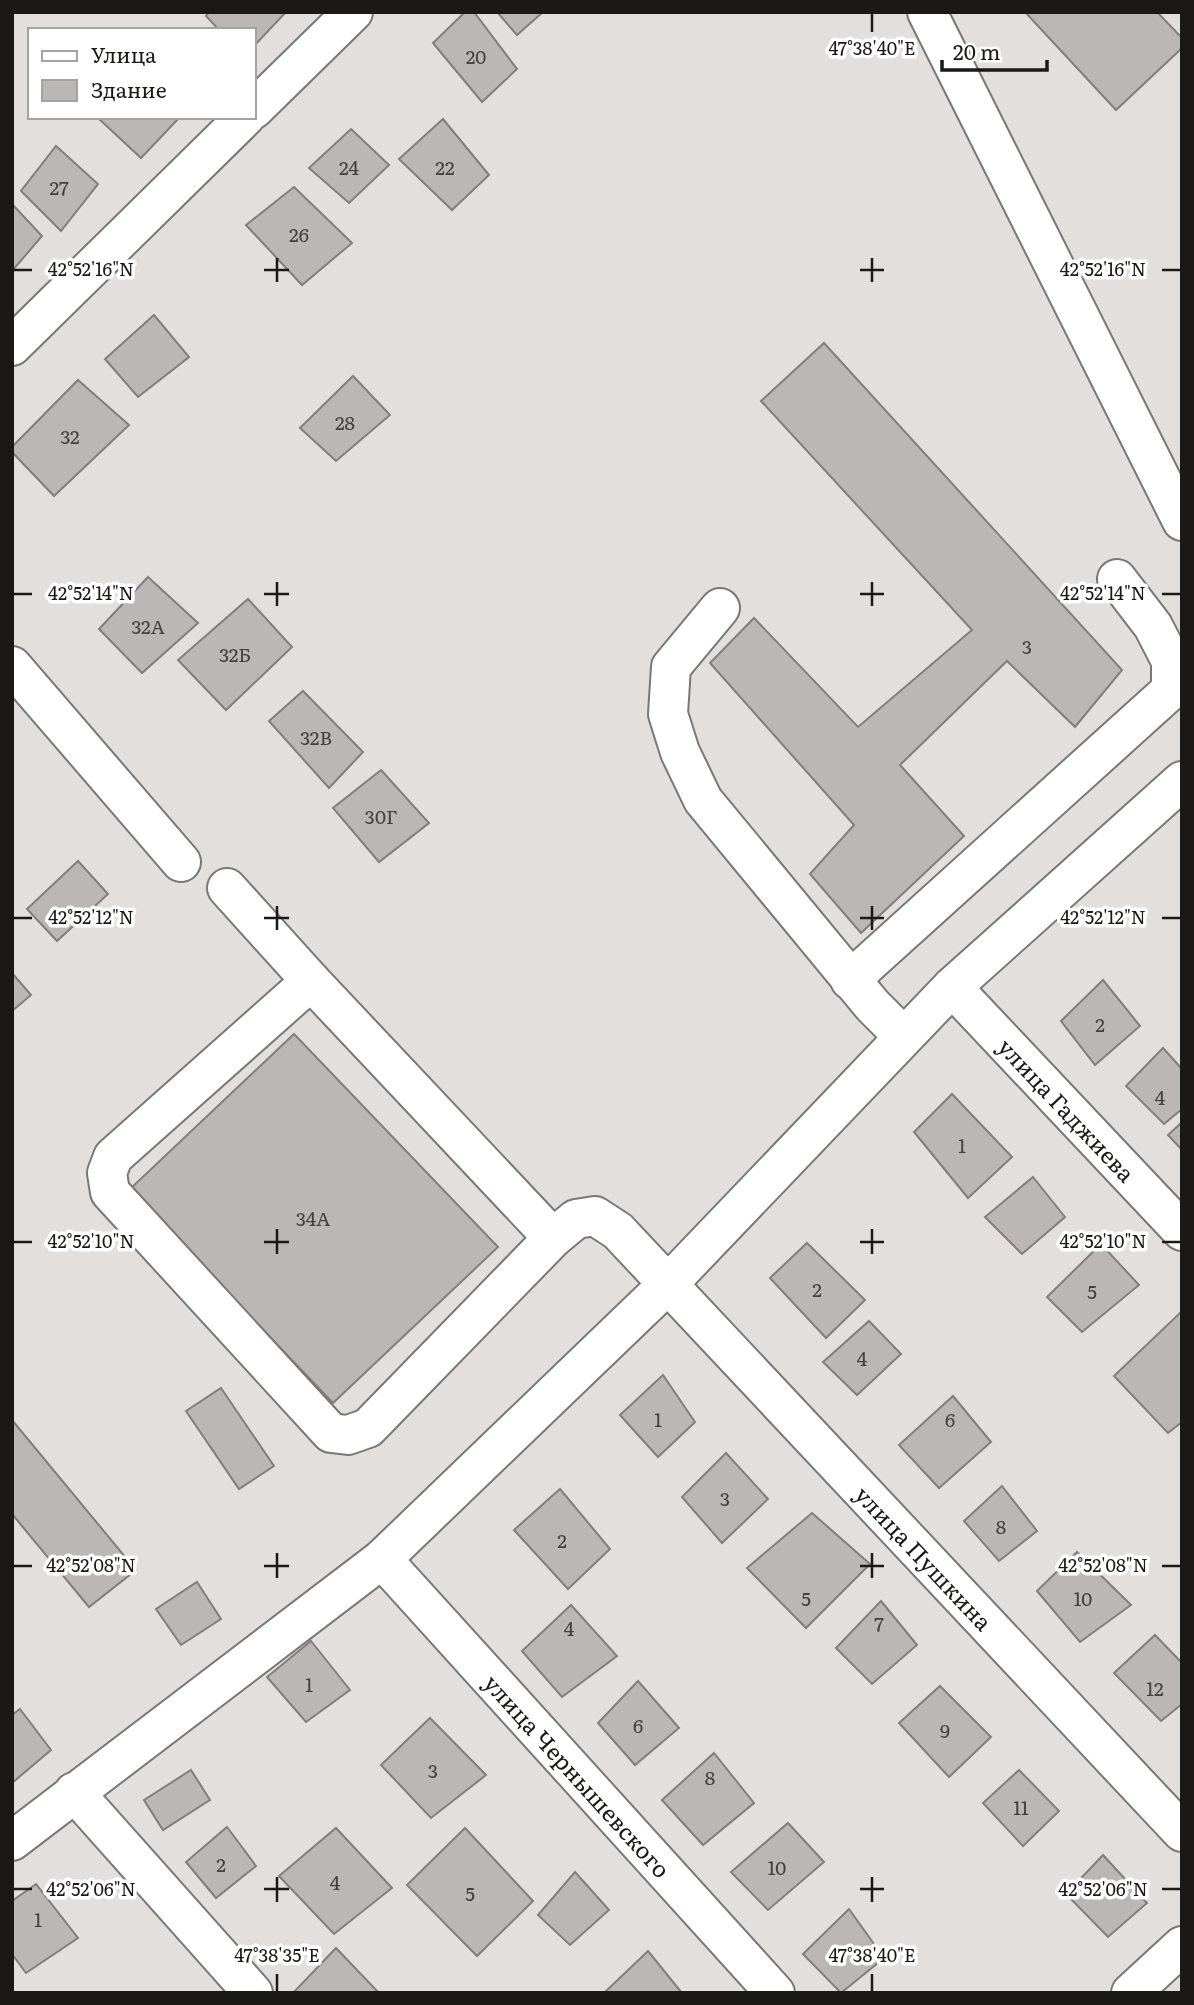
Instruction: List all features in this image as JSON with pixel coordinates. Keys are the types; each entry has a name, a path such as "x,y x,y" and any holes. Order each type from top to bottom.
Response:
{"street":[{"path":"927,12 1182,521"},
{"path":"256,107 346,14"},
{"path":"12,346 243,119"},
{"path":"850,980 1171,691 1171,661 1153,626 1117,579"},
{"path":"720,608 671,667 668,714 680,752 703,800 850,980 903,1036"},
{"path":"12,666 181,862"},
{"path":"12,1841 382,1559 667,1284 952,987 1182,780"},
{"path":"227,888 553,1238 368,1429 348,1436 331,1433 110,1192 107,1173 114,1157 311,981"},
{"name":"улица Гаджиева","path":"952,987 1182,1231"},
{"name":"улица Пушкина","path":"553,1238 576,1219 595,1216 618,1231 1182,1832"},
{"name":"улица Чернышевского","path":"382,1559 775,1993"},
{"path":"75,1792 253,1993"},
{"path":"1131,1993 1182,1945"}],"building":[{"path":"209,12 286,12 256,44 256,28 217,28 206,16"},
{"path":"465,12 474,12 517,69 482,102 433,43"},
{"path":"497,12 543,12 517,35"},
{"path":"1025,12 1157,12 1182,38 1182,48 1116,110"},
{"path":"99,119 178,119 141,158"},
{"path":"443,119 489,175 452,210 399,159"},
{"path":"351,129 389,165 349,203 309,168"},
{"path":"56,146 98,184 61,231 21,191"},
{"path":"294,187 352,243 302,285 246,225"},
{"path":"12,204 42,236 12,271"},
{"path":"154,315 189,357 138,397 105,359"},
{"path":"824,343 1122,670 1075,727 1007,661 900,765 964,836 861,933 810,874 854,825 710,663 754,618 858,727 972,630 761,401"},
{"path":"353,376 390,415 336,461 300,428"},
{"path":"78,380 129,425 54,496 12,452 12,447"},
{"path":"148,577 198,623 142,673 99,629"},
{"path":"248,599 292,647 226,710 178,660"},
{"path":"303,691 363,752 329,788 269,721"},
{"path":"381,770 429,823 379,862 333,808"},
{"path":"78,861 108,894 57,941 27,909"},
{"path":"12,973 31,995 12,1011"},
{"path":"1103,980 1140,1026 1095,1065 1061,1021"},
{"path":"294,1034 498,1247 333,1403 129,1190"},
{"path":"1163,1048 1182,1069 1182,1109 1164,1124 1126,1086"},
{"path":"952,1094 1012,1157 968,1198 914,1132"},
{"path":"1182,1122 1182,1150 1168,1135"},
{"path":"1033,1177 1065,1217 1022,1254 985,1217"},
{"path":"807,1243 865,1300 826,1338 770,1278"},
{"path":"1101,1244 1139,1285 1082,1332 1047,1297"},
{"path":"1182,1311 1182,1422 1168,1433 1114,1376"},
{"path":"869,1321 901,1354 857,1395 823,1362"},
{"path":"663,1375 695,1422 658,1457 620,1415"},
{"path":"221,1388 274,1466 239,1489 186,1411"},
{"path":"953,1396 991,1442 939,1488 899,1445"},
{"path":"12,1420 136,1570 89,1607 12,1514"},
{"path":"726,1453 768,1499 722,1543 682,1497"},
{"path":"1002,1486 1037,1531 999,1561 964,1521"},
{"path":"560,1489 610,1549 568,1589 514,1530"},
{"path":"812,1513 870,1564 806,1628 747,1568"},
{"path":"1077,1552 1131,1605 1080,1642 1037,1591"},
{"path":"197,1582 221,1619 181,1645 156,1609"},
{"path":"881,1601 917,1645 872,1684 836,1648"},
{"path":"571,1605 617,1656 562,1697 522,1651"},
{"path":"1155,1635 1182,1663 1182,1704 1161,1721 1114,1673"},
{"path":"311,1641 350,1690 306,1722 267,1677"},
{"path":"638,1681 679,1728 635,1765 598,1723"},
{"path":"940,1686 991,1737 949,1777 899,1723"},
{"path":"20,1709 51,1750 12,1783 12,1715"},
{"path":"430,1718 486,1775 431,1818 381,1765"},
{"path":"714,1753 754,1803 703,1845 662,1800"},
{"path":"191,1770 210,1800 163,1830 144,1800"},
{"path":"1019,1770 1059,1811 1023,1846 983,1803"},
{"path":"788,1823 824,1862 768,1910 731,1872"},
{"path":"227,1827 256,1866 216,1898 186,1862"},
{"path":"336,1828 392,1888 334,1934 279,1876"},
{"path":"465,1828 533,1901 477,1956 407,1885"},
{"path":"1103,1855 1147,1903 1108,1937 1066,1894"},
{"path":"575,1872 609,1910 570,1945 538,1915"},
{"path":"36,1884 78,1938 26,1973 12,1954 12,1901"},
{"path":"849,1909 884,1958 841,1993 803,1954"},
{"path":"336,1948 379,1993 293,1993"},
{"path":"648,1951 682,1993 604,1993"}]}
